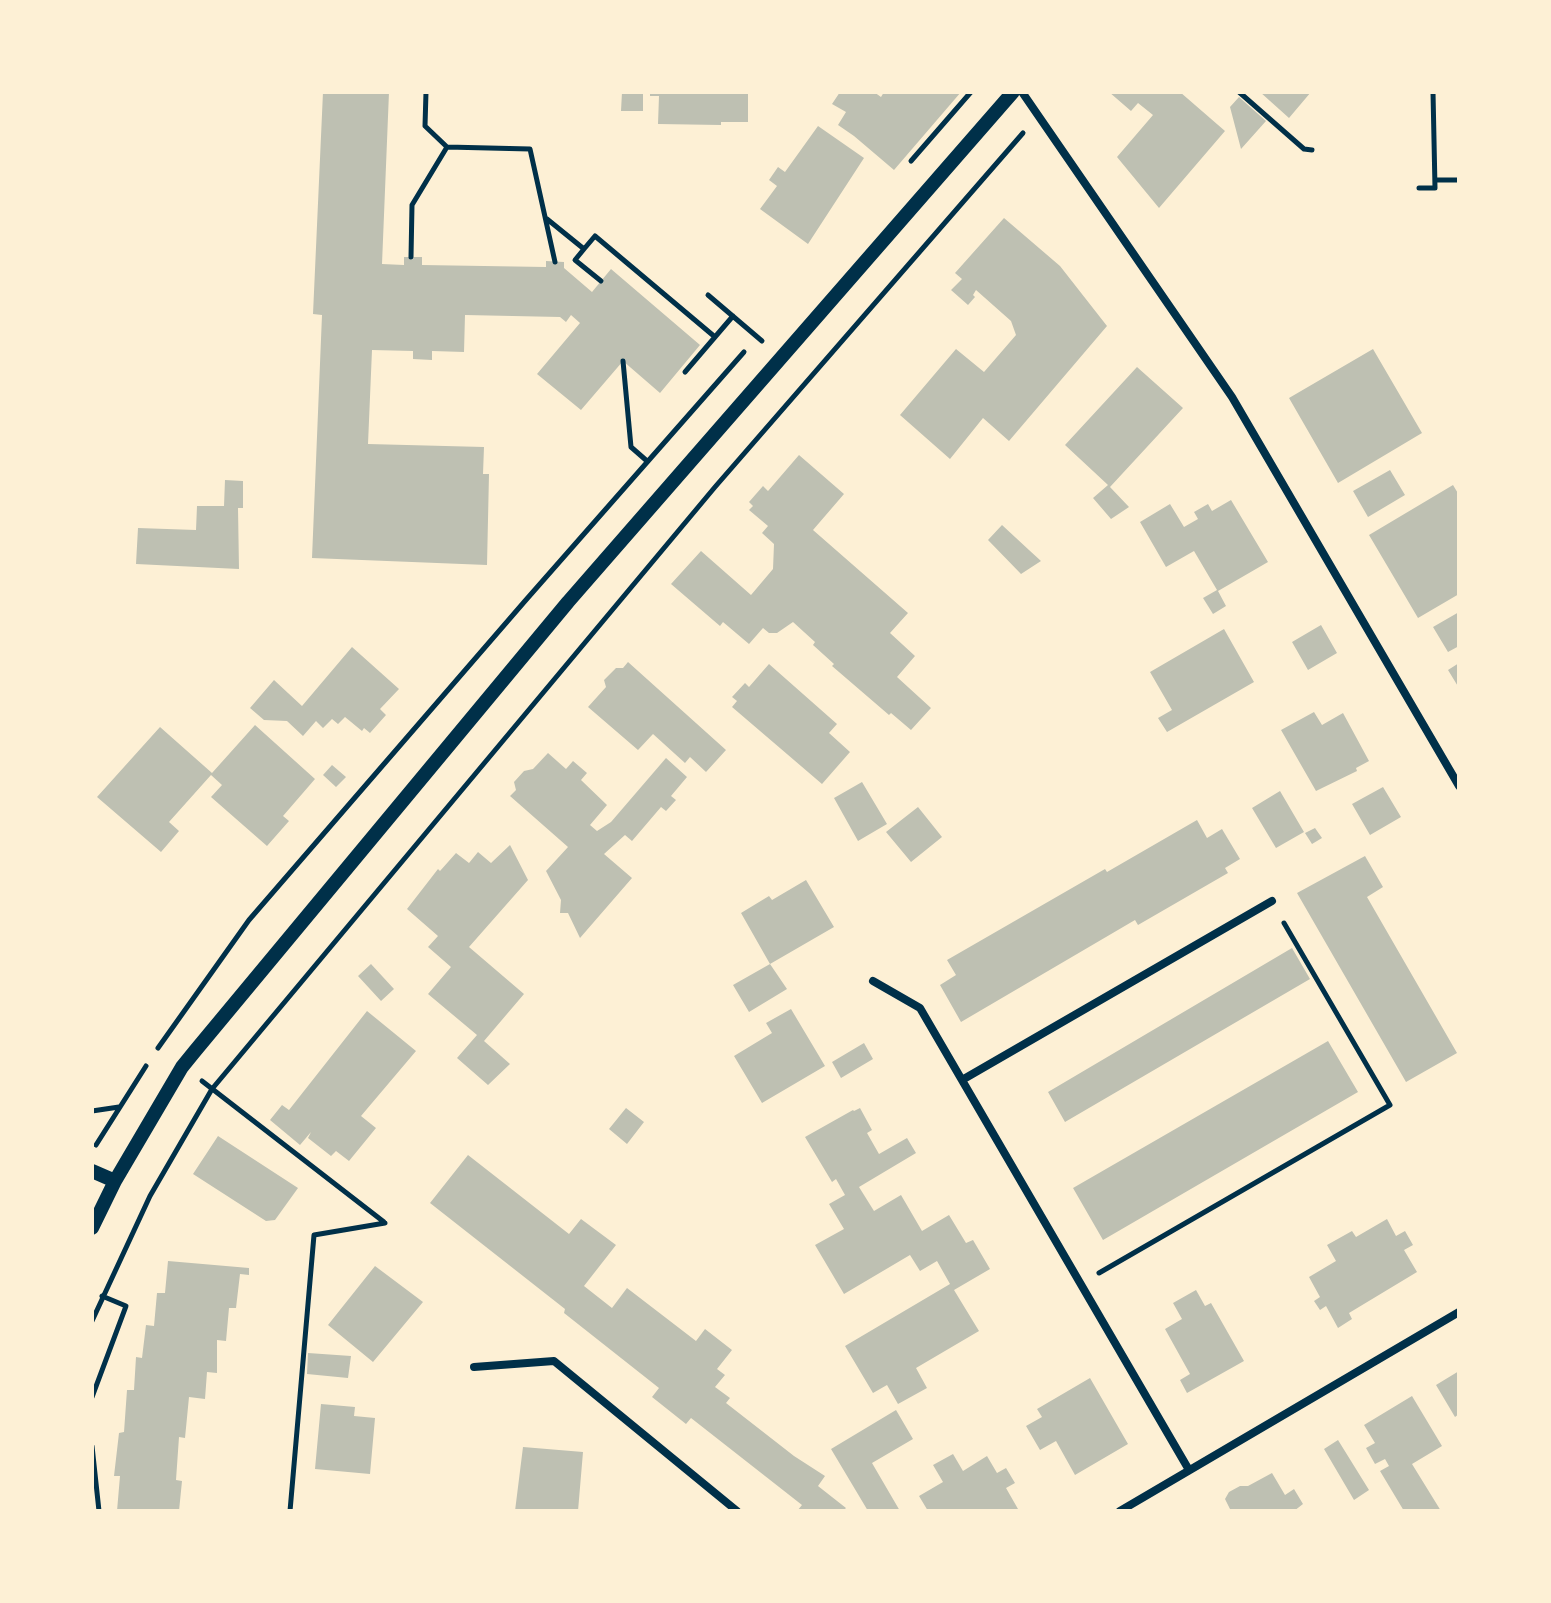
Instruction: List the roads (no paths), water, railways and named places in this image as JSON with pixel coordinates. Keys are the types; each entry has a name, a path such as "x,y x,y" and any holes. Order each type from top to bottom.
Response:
{"street":[{"path":"92,1228 115,1181 182,1067 568,602 1013,92"},
{"path":"1022,92 1232,397 1459,786"},
{"path":"962,1080 1272,901"},
{"path":"873,981 920,1008 1189,1470"},
{"path":"92,1171 115,1181"},
{"path":"1120,1511 1459,1312"},
{"path":"474,1367 554,1361 737,1511"}]}
